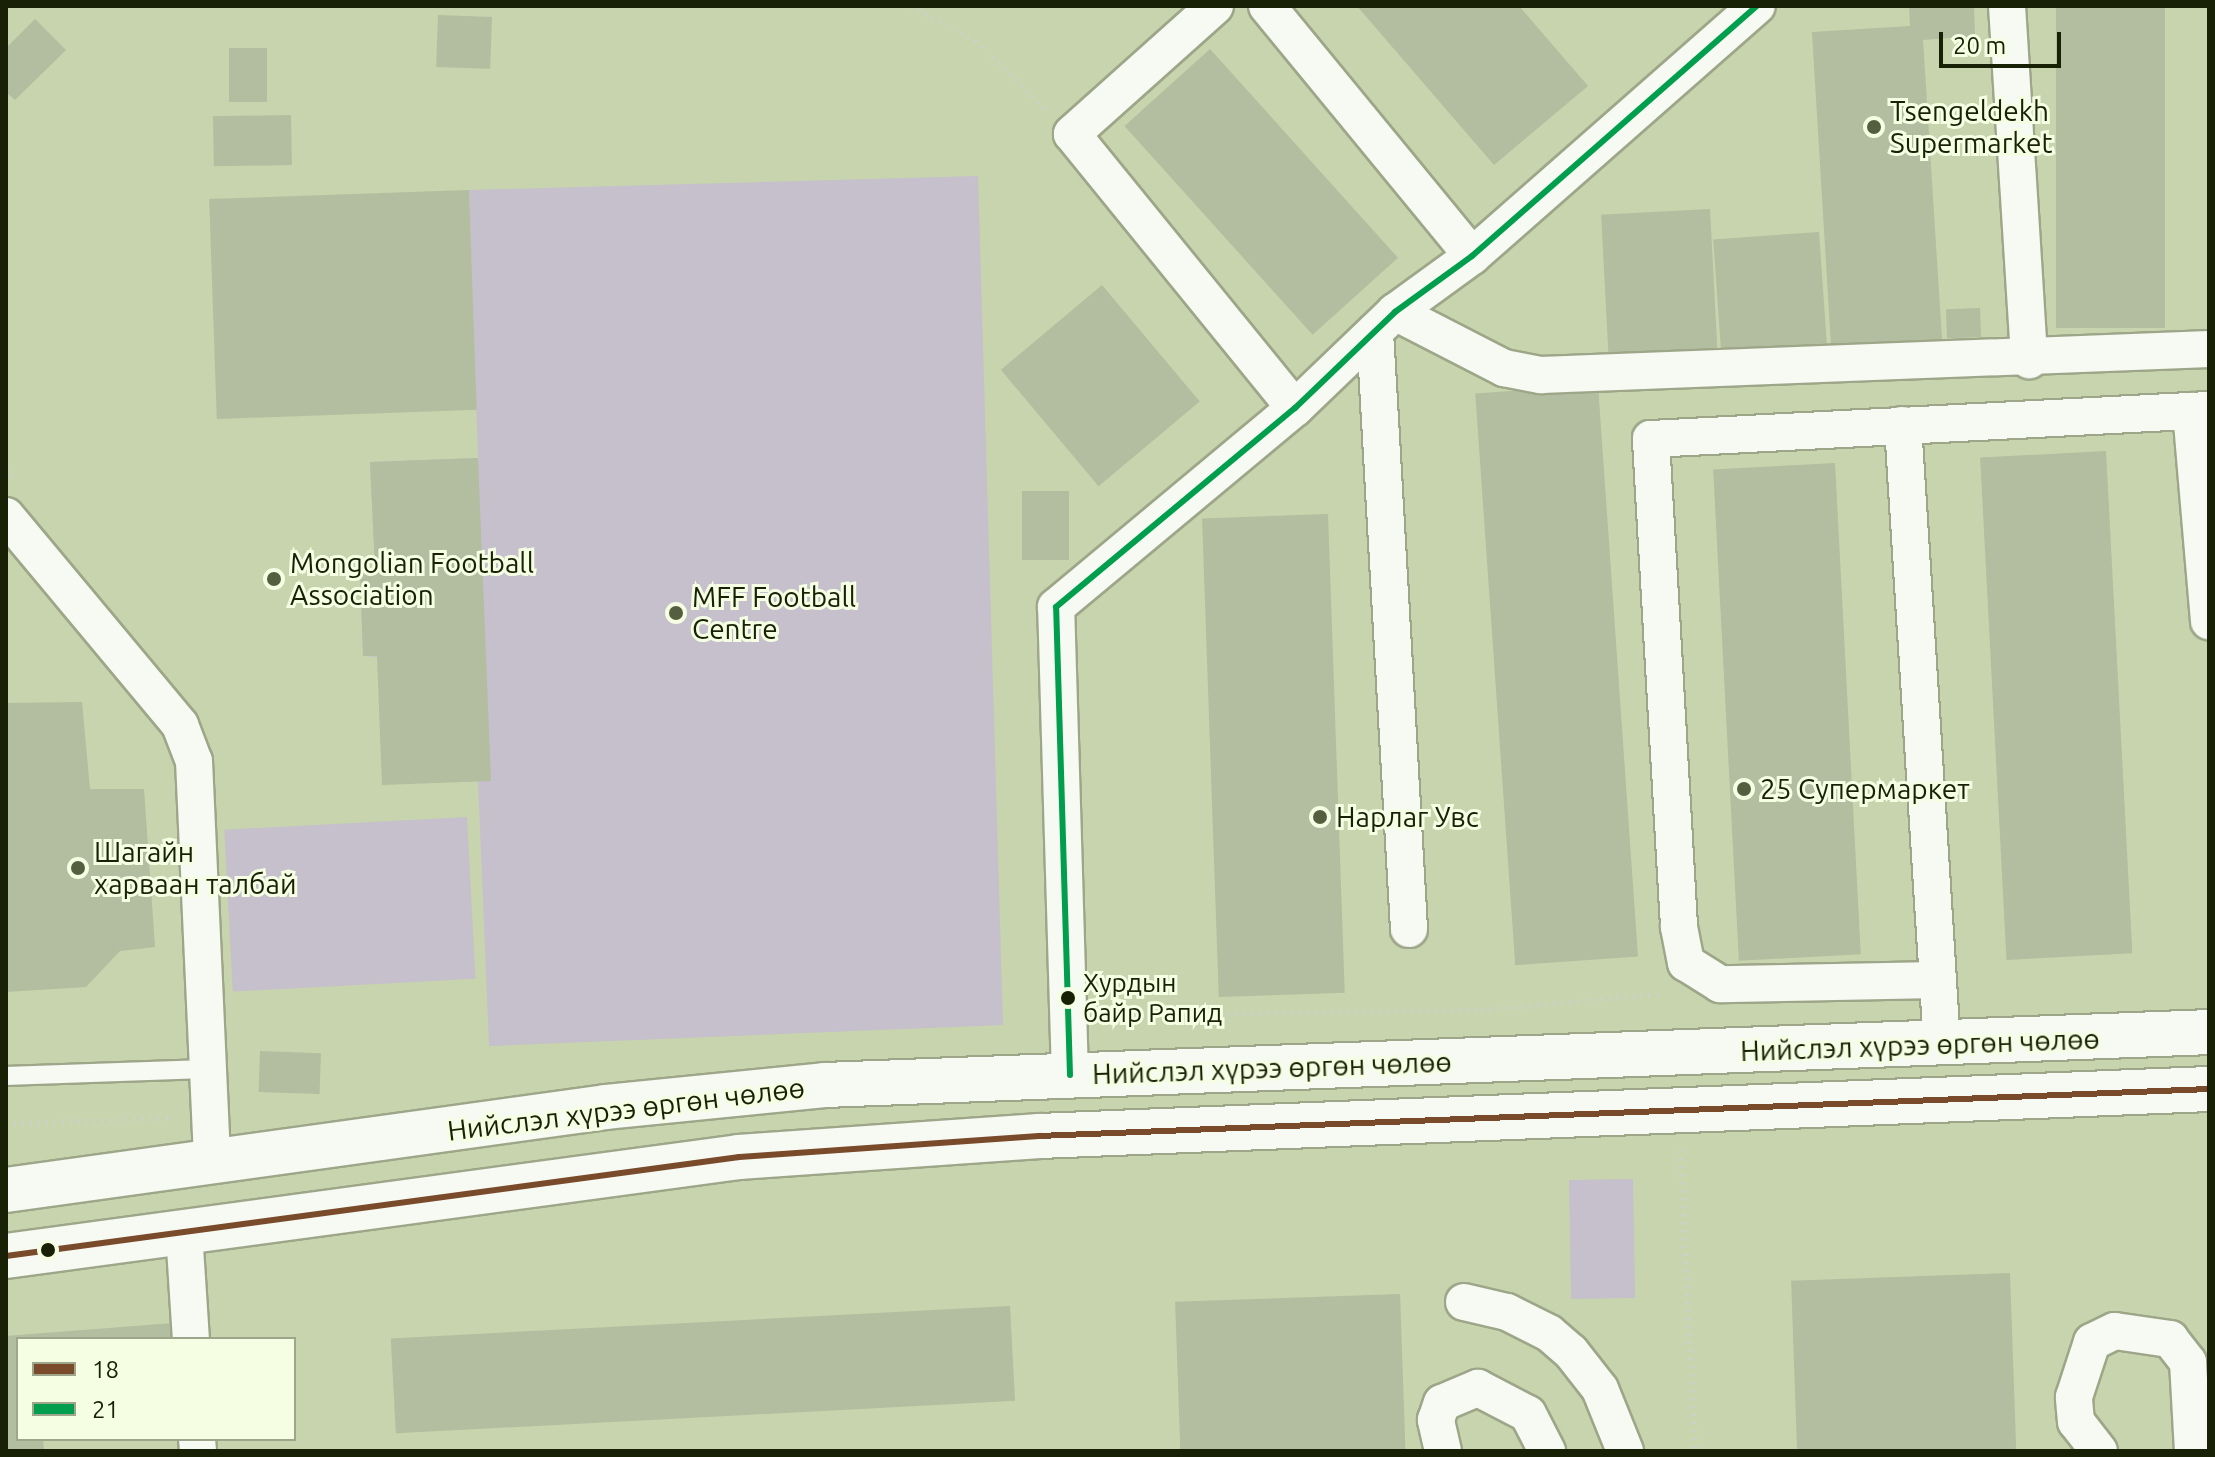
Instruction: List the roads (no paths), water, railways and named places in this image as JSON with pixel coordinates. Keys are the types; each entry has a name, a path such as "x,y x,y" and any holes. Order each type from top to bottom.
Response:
{"main road":[{"name":"Нийслэл хүрээ өргөн чөлөө","path":"6,1190 670,1100 825,1085 1942,1045 2209,1032"},
{"name":"Нийслэл хүрээ өргөн чөлөө","path":"6,1256 678,1166 1039,1136 2209,1089"},
{"path":"670,1100 678,1166"}],"street":[{"path":"1215,6 1072,134 1295,408"},
{"path":"1267,6 1472,256"},
{"path":"1070,1075 1056,607 1295,408 1385,322 1472,256 1757,6"},
{"path":"2007,6 2029,360"},
{"path":"1385,322 1504,368 1541,375 2029,360 2209,349"},
{"path":"1385,322 1409,929"},
{"path":"1938,980 1720,984 1686,963 1678,911 1651,439 2200,410 2209,621"},
{"path":"1903,425 1942,1045"},
{"path":"6,516 180,725 194,761 204,1069 212,1163"},
{"path":"184,1232 191,1337"},
{"path":"1464,1302 1507,1312 1549,1333 1571,1352 1600,1389 1625,1451"},
{"path":"2099,1451 2076,1422 2074,1397 2092,1342 2115,1331 2170,1339 2188,1362 2193,1451"},
{"path":"1443,1451 1436,1420 1442,1403 1478,1388 1528,1414 1547,1451"}],"lane":[{"path":"6,1076 204,1069"}],"place":[{"name":"Tsengeldekh Supermarket","path":"1874,127"},
{"name":"Mongolian Football Association","path":"274,579"},
{"name":"MFF Football Centre","path":"676,613"},
{"name":"25 Супермаркет","path":"1744,789"},
{"name":"Нарлаг Увс","path":"1320,817"},
{"name":"Шагайн харваан талбай","path":"78,868"},
{"name":"Хурдын байр Рапид","path":"1068,998"}]}
